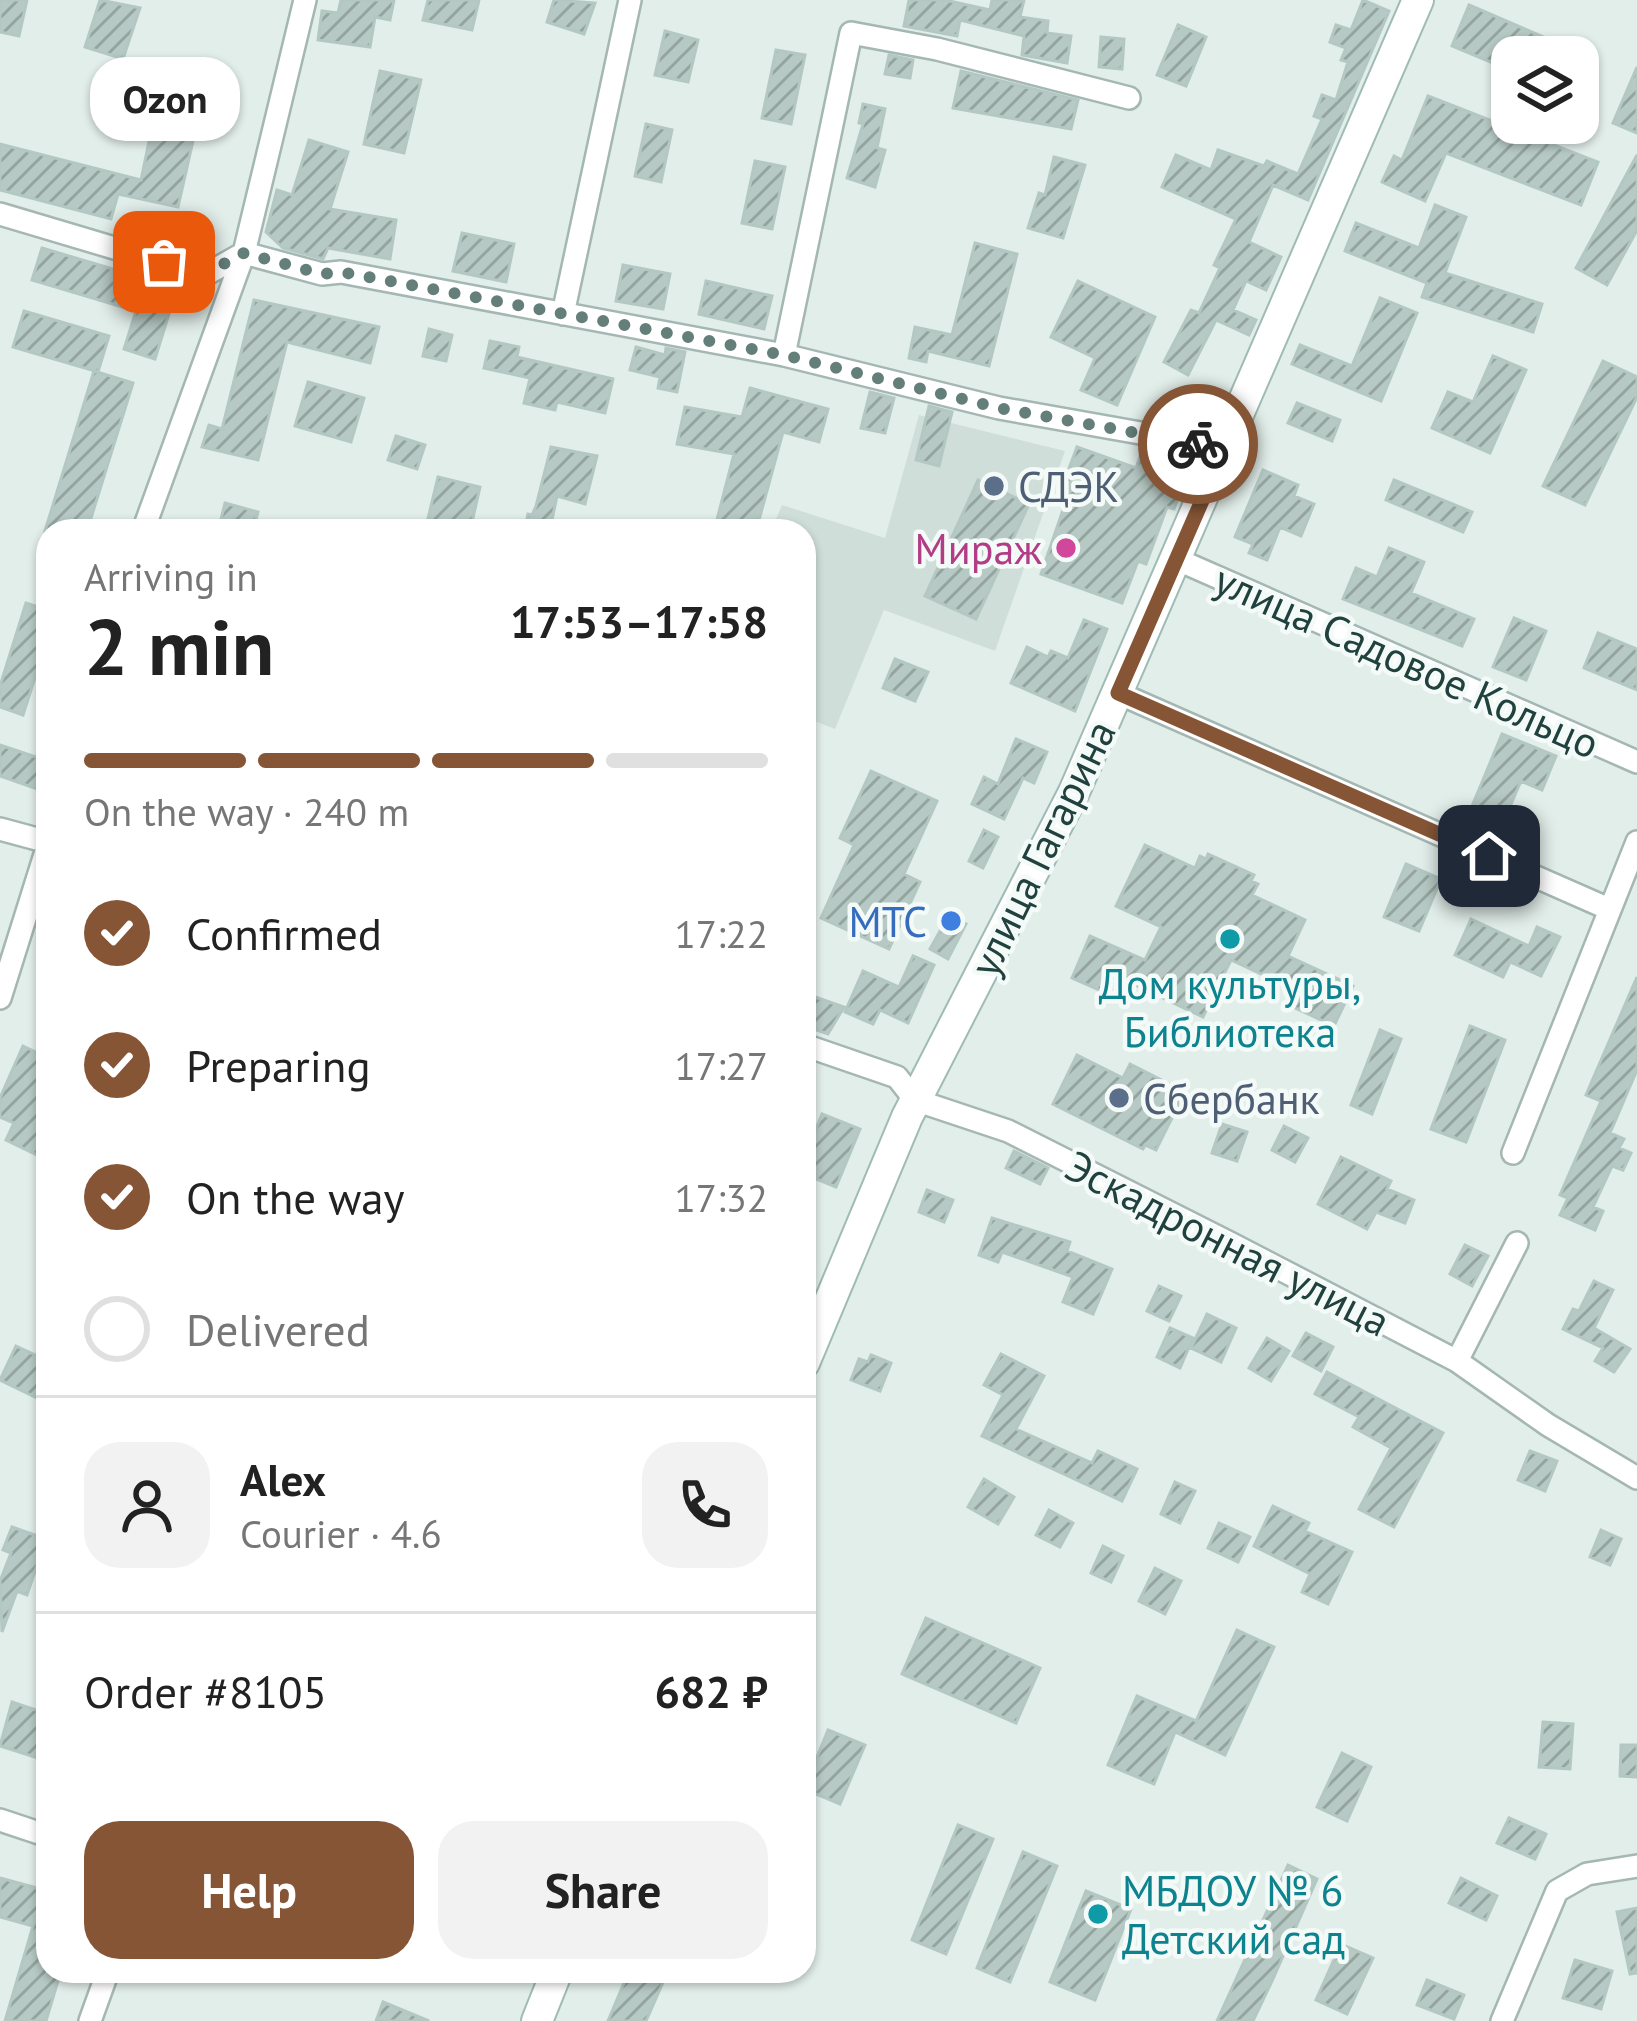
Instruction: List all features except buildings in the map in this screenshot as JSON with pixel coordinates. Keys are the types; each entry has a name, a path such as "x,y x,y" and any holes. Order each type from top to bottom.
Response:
{"street":[{"path":"147,519 244,253 305,0"},
{"path":"563,314 630,0"},
{"name":"улица Гагарина","path":"816,1335 915,1100 1074,792 1418,0"},
{"path":"784,355 851,33 938,49 1129,98"},
{"path":"0,214 205,274 244,253 322,274 341,272 784,355 999,408 1225,448"},
{"name":"улица Садовое Кольцо","path":"1176,559 1637,762"},
{"path":"1118,693 1609,909"},
{"path":"0,829 36,840"},
{"path":"1513,1153 1637,842"},
{"path":"0,998 36,882"},
{"name":"Эскадронная улица","path":"816,1049 897,1077 915,1100 1008,1131 1457,1361 1548,1425 1637,1478"},
{"path":"1457,1361 1517,1243"},
{"path":"0,1820 36,1831"},
{"path":"1502,2021 1557,1891 1588,1874 1637,1866"},
{"path":"90,2021 104,1983"},
{"path":"537,2021 551,1983"}],"shaded area":[{"path":"919,415 1065,451 995,651 884,610 835,729 816,722 816,519 776,519 782,505 885,538"}],"way so far":[{"path":"164,262 205,274 244,253 322,274 341,272 784,355 999,408 1198,444"}],"place":[{"name":"Ozon","path":"164,262"},
{"name":"СДЭК","path":"994,486"},
{"name":"Мираж","path":"1066,548"},
{"name":"МТС","path":"951,921"},
{"name":"Дом культуры, Библиотека","path":"1230,939"},
{"name":"Сбербанк","path":"1119,1098"},
{"name":"МБДОУ № 6 Детский сад","path":"1098,1914"}],"route":[{"path":"1198,444 1225,448 1118,693 1489,856"}]}
